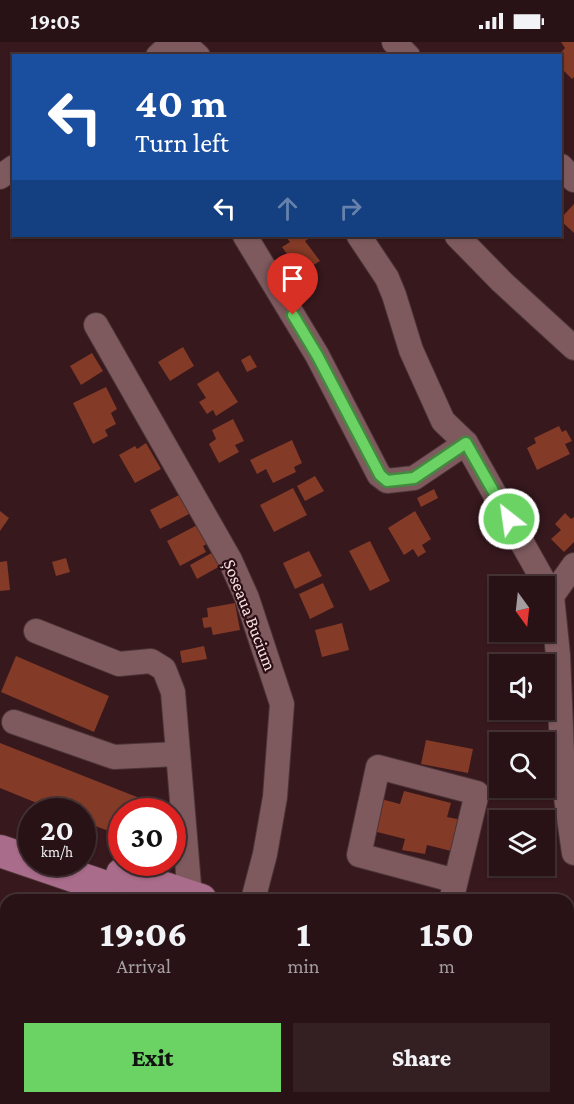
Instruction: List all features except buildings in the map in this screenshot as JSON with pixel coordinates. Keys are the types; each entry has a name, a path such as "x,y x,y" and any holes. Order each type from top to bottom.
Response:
{"main road":[{"path":"0,833 18,839"},
{"path":"0,851 126,894"},
{"path":"96,866 176,894"}],"street":[{"path":"160,54 173,42"},
{"path":"182,42 196,54"},
{"path":"394,42 406,54"},
{"path":"562,167 574,180"},
{"path":"246,237 317,355 380,475 387,481 414,478 466,443"},
{"path":"360,237 387,278 411,350 443,421 466,443 541,576"},
{"path":"459,237 502,282 574,348"},
{"name":"Șoseaua Bucium","path":"96,325 230,560 247,598 282,704 275,797 265,854 255,894"},
{"path":"555,592 574,564"},
{"path":"555,626 574,853"},
{"path":"36,631 119,664 150,662 164,669 173,692 190,894"},
{"path":"14,722 114,757 178,754"},
{"path":"378,767 477,793 455,891 359,855 378,767"}],"route":[{"path":"293,315 317,355 372,464 380,475 387,481 414,478 466,443 509,519"}]}
